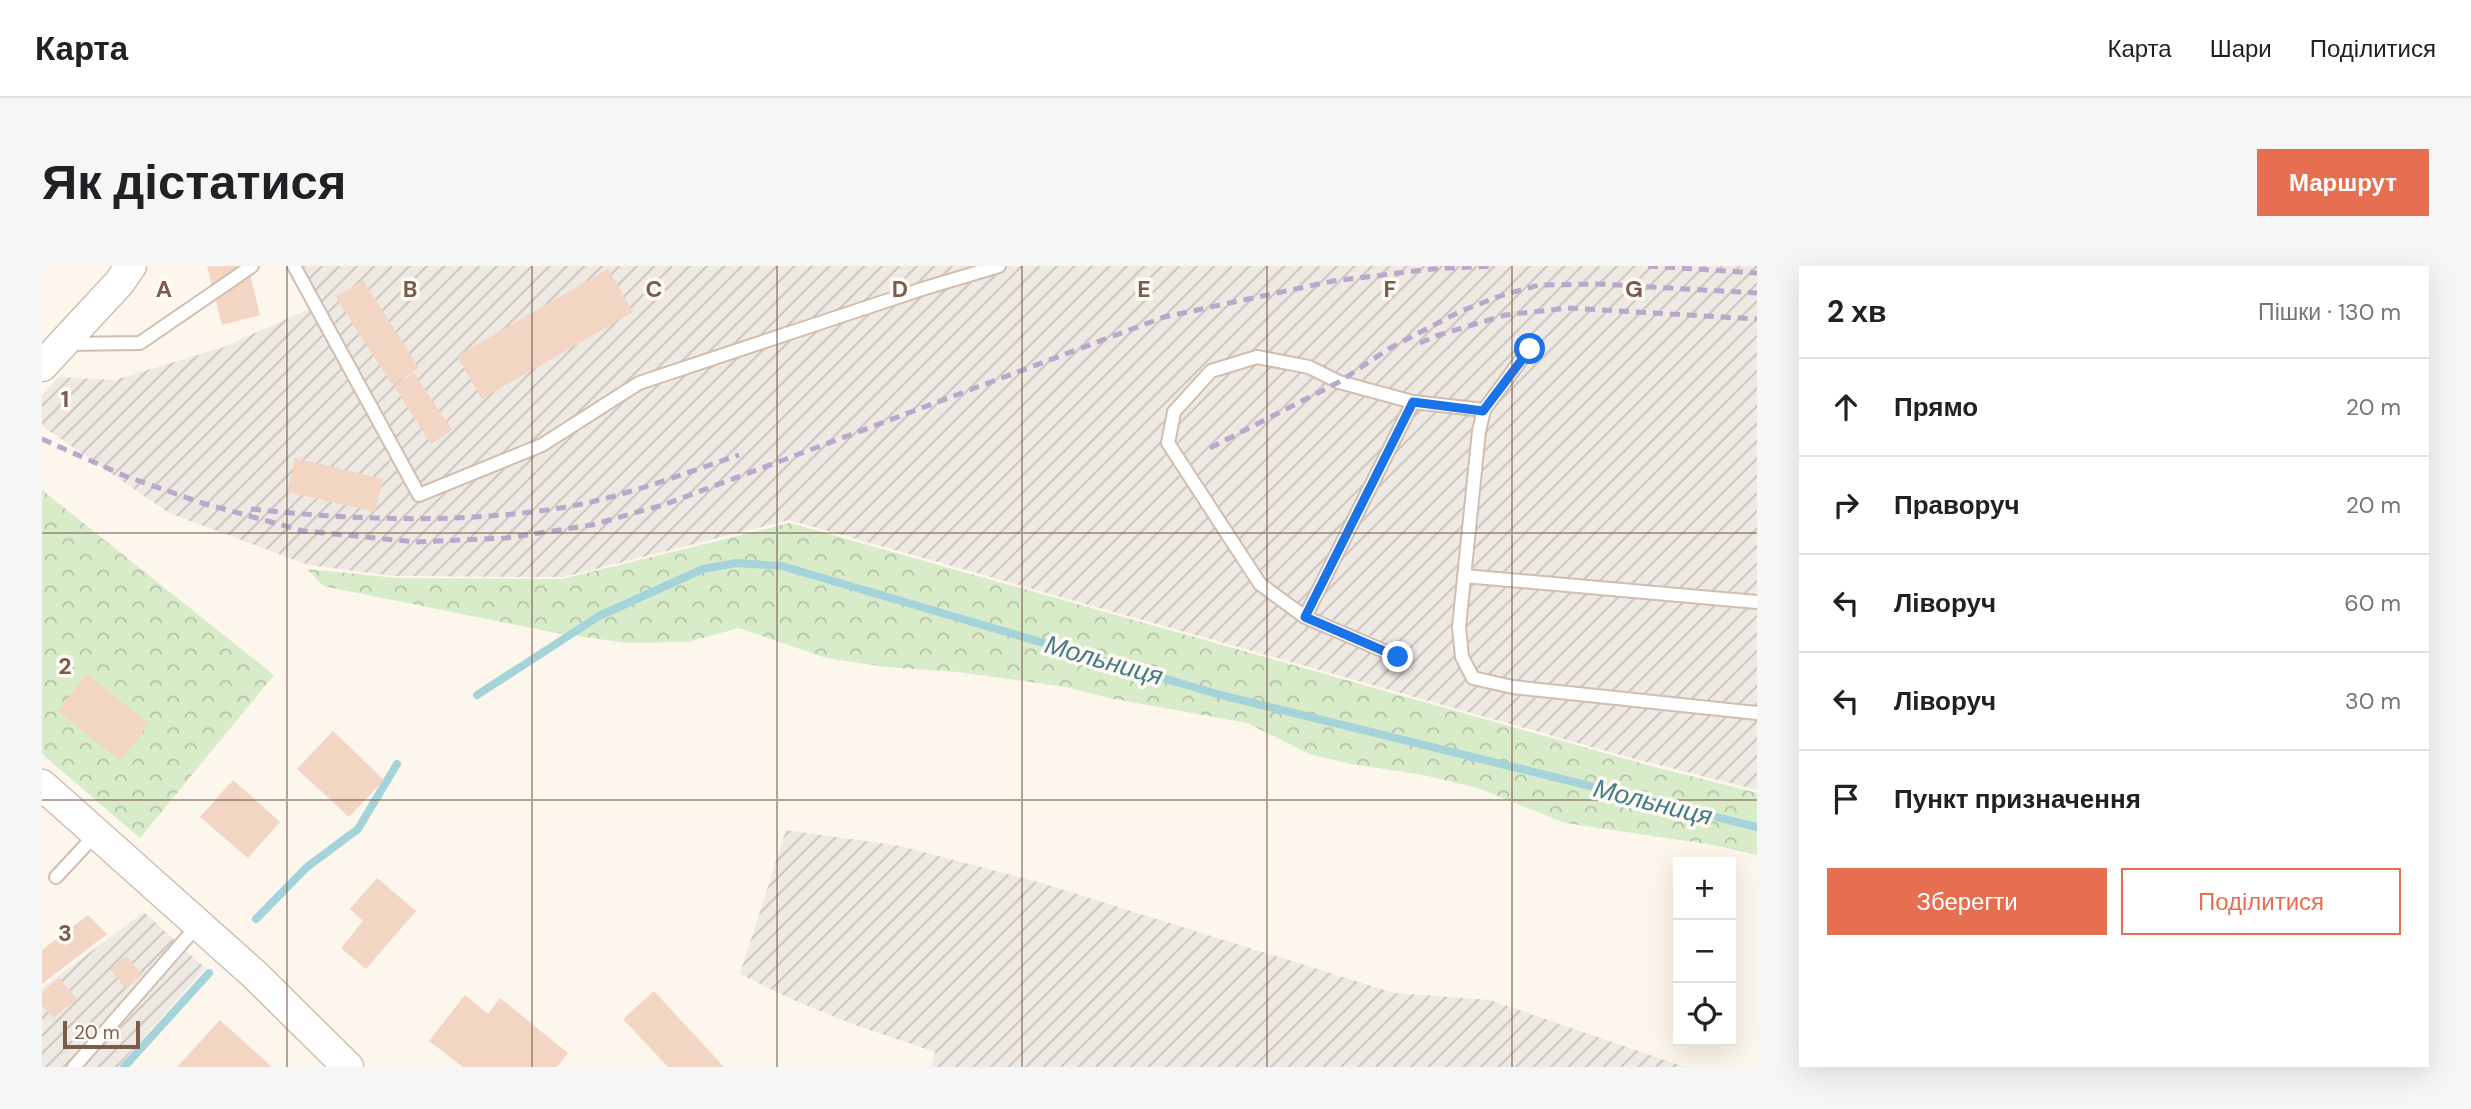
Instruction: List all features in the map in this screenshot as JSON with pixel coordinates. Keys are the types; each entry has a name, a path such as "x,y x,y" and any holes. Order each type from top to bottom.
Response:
{"street":[{"path":"42,366 119,283 131,266"},
{"path":"42,785 255,975 348,1067"}],"lane":[{"path":"62,344 140,344 252,266"},
{"path":"294,266 419,495 542,445 639,383 999,266"},
{"path":"1530,349 1483,411 1479,431 1459,627 1462,657 1473,678 1513,687 1757,713"},
{"path":"1398,657 1305,617 1260,584 1168,443 1174,412 1211,371 1257,357 1309,367 1339,382 1413,402 1483,411"},
{"path":"1305,617 1413,402"},
{"path":"1464,576 1757,601"},
{"path":"56,877 96,833"},
{"path":"74,1067 198,925"}],"shaded area":[{"path":"297,266 1757,266 1757,790 1620,755 789,520 564,577 395,576 308,565 169,513 42,426 42,395 58,377 115,380 224,347 318,305"},
{"path":"786,830 900,846 1038,882 1394,993 1490,1000 1685,1067 931,1067 935,1052 855,1025 791,999 740,974"},
{"path":"144,912 205,968 118,1067 42,1067 42,988"}],"green space":[{"path":"42,490 274,675 140,838 42,754"},
{"path":"790,523 1647,765 1757,793 1757,855 1714,845 1565,823 1478,788 1309,754 1247,723 1109,698 1066,687 826,658 739,628 688,642 627,643 556,633 323,586 307,569 397,578 562,579"}],"building":[{"path":"207,266 248,266 260,315 222,325"},
{"path":"608,269 633,312 482,399 457,356"},
{"path":"363,280 419,368 392,385 336,297"},
{"path":"414,373 452,430 431,444 394,386"},
{"path":"295,458 383,479 375,512 287,492"},
{"path":"87,674 149,724 120,761 58,711"},
{"path":"333,731 384,780 349,817 297,769"},
{"path":"233,780 280,822 248,858 200,817"},
{"path":"377,878 416,911 366,969 341,948 363,921 350,909"},
{"path":"88,915 107,934 42,984 42,950"},
{"path":"127,956 142,975 125,988 110,969"},
{"path":"59,978 77,999 53,1018 42,1005 42,992"},
{"path":"654,991 724,1067 668,1067 623,1019"},
{"path":"465,995 488,1014 500,998 568,1053 557,1067 463,1067 429,1041"},
{"path":"220,1020 272,1067 177,1067"}],"waterway":[{"name":"Мольниця","path":"477,695 599,616 703,569 736,563 782,566 1217,694 1757,827"},
{"name":"Мольниця","path":"256,919 307,867 358,829 397,764"},
{"name":"Мольниця","path":"124,1067 209,973"}],"railway":[{"path":"42,439 125,476 202,503 304,531 416,542 506,538 592,525 666,504 1164,317 1333,281 1432,269 1492,266"},
{"path":"1648,266 1757,273"},
{"path":"1210,448 1339,382 1390,348 1461,311 1503,295 1539,285 1599,284 1757,293"},
{"path":"1420,343 1505,315 1568,308 1757,319"},
{"path":"251,509 406,519 522,513 605,499 739,455"}],"route":[{"path":"1398,657 1305,617 1413,402 1483,411 1530,349"}]}
